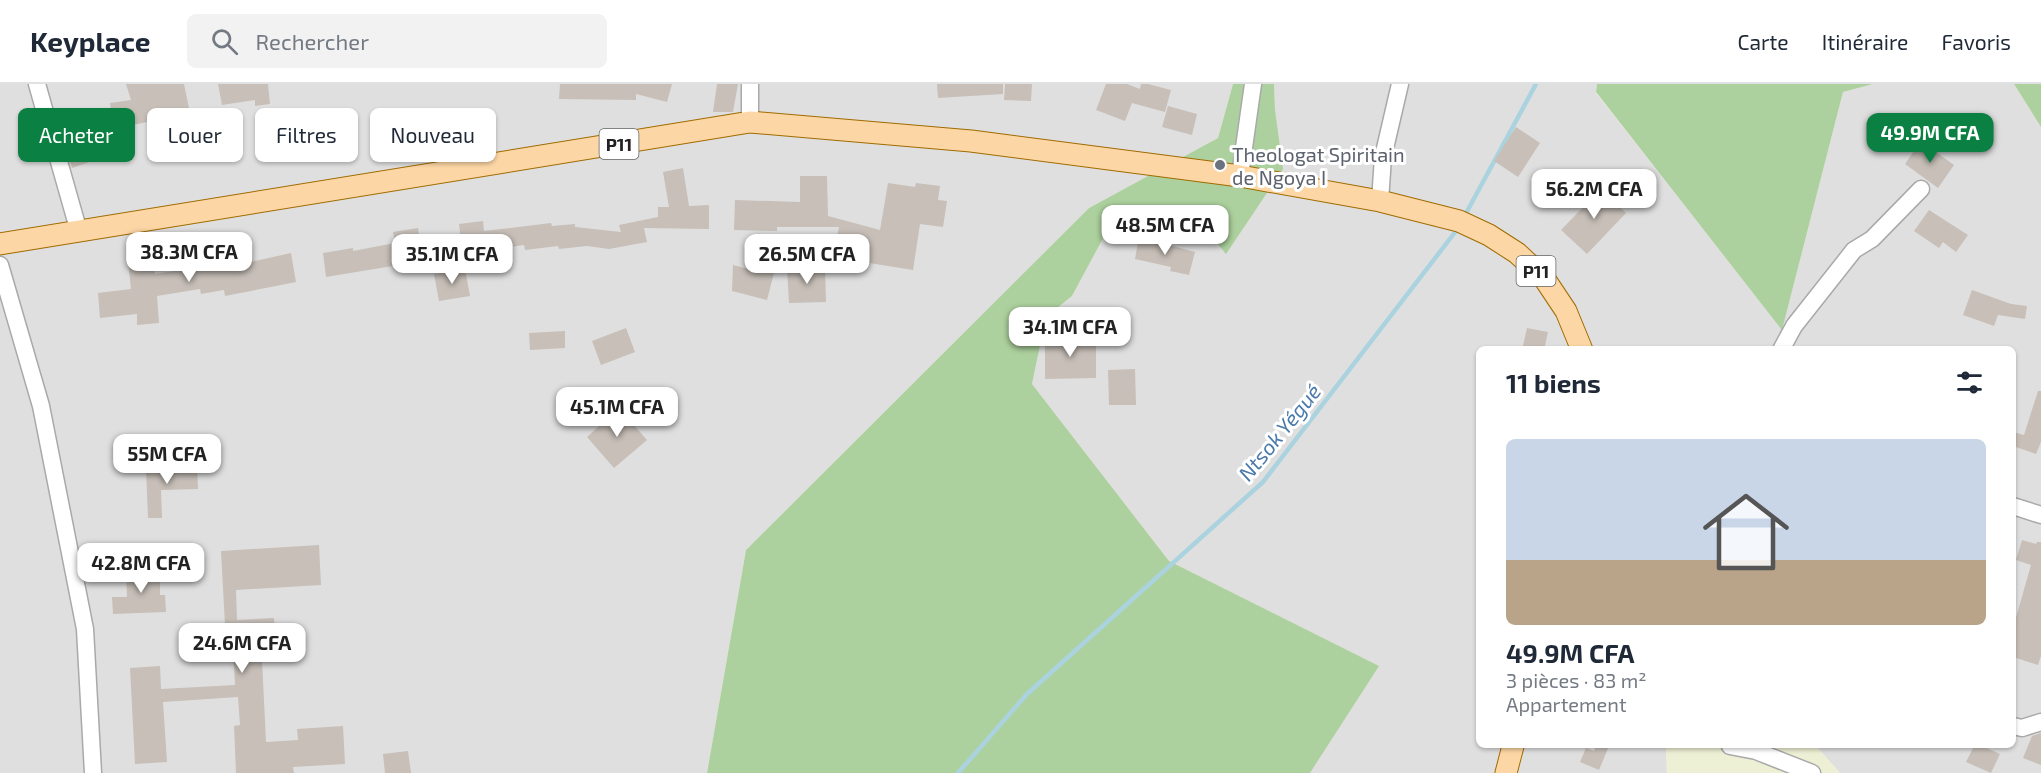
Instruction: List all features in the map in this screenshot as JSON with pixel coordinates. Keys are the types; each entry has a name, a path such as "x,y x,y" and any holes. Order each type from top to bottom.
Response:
{"main road":[{"name":"P11","path":"0,244 750,122 971,141 1240,176 1380,201 1459,221 1489,235 1517,253 1544,278 1566,311 1580,346"},
{"path":"1506,773 1512,748"}],"street":[{"path":"38,84 79,232"},
{"path":"750,84 750,122"},
{"path":"1240,176 1253,84"},
{"path":"1380,201 1383,157 1400,84"},
{"path":"1783,346 1794,326 1854,250 1872,239 1921,189"},
{"path":"0,265 41,406 86,629 93,773"},
{"path":"2016,507 2041,515"},
{"path":"2016,727 2022,728 2041,722"},
{"path":"1740,748 1756,751 1812,773"}],"shaded area":[{"path":"0,84 1233,84 1218,138 1089,208 746,550 707,773 0,773"},
{"path":"1274,84 1597,84 1596,93 1782,329 1843,92 1873,84 2014,84 2041,127 2041,773 1840,773 1818,748 2016,748 2016,346 1476,346 1476,748 1666,748 1667,773 1310,773 1378,666 1169,561 1032,384 1046,317 1072,296 1114,218 1186,206 1226,253 1275,110"}],"green space":[{"path":"1233,84 1274,84 1283,169 1226,254 1186,206 1114,218 1072,296 1046,317 1032,384 1169,561 1379,666 1310,773 707,773 746,550 1089,208 1218,138"},
{"path":"1597,84 1873,84 1843,92 1782,330 1596,92"},
{"path":"2014,84 2041,84 2041,127"},
{"path":"1666,748 1818,748 1840,773 1667,773"}],"building":[{"path":"126,84 184,84 189,108 147,108 147,122 135,124 135,108 111,108 110,103 131,100"},
{"path":"218,84 268,84 270,104 255,106 255,100 222,105"},
{"path":"560,84 672,84 667,102 636,94 636,100 559,99"},
{"path":"717,84 738,84 733,112 713,112"},
{"path":"937,84 1003,84 1003,94 938,98"},
{"path":"1005,84 1032,84 1031,101 1004,100"},
{"path":"1106,84 1127,84 1140,89 1141,84 1148,84 1171,90 1165,112 1132,103 1125,121 1096,110"},
{"path":"1168,106 1197,114 1192,135 1162,127"},
{"path":"1516,127 1540,143 1518,177 1494,161"},
{"path":"1921,141 1954,165 1938,188 1905,164"},
{"path":"70,162 90,162 72,168"},
{"path":"683,168 689,206 709,205 709,229 644,228 647,242 609,249 587,246 559,249 558,246 525,250 524,245 495,249 494,244 462,248 459,224 483,221 484,231 551,223 552,226 575,224 575,227 621,232 619,225 658,217 658,207 669,207 663,172"},
{"path":"800,176 827,176 828,216 880,230 888,183 915,187 916,183 940,186 938,200 947,201 943,227 920,224 913,270 863,262 860,272 831,263 839,227 777,227 777,231 734,230 735,200 800,202"},
{"path":"1597,185 1626,213 1587,254 1561,230 1591,199 1587,196"},
{"path":"1929,210 1968,235 1956,252 1943,242 1939,248 1914,231"},
{"path":"418,228 423,261 326,277 323,253 353,248 353,251 395,243 393,232"},
{"path":"1139,237 1195,252 1189,275 1170,271 1171,267 1135,259"},
{"path":"152,248 155,274 232,262 233,266 291,253 296,282 225,296 224,290 201,294 200,289 157,296 159,323 137,325 137,314 100,318 98,293 131,289 127,251"},
{"path":"733,265 756,271 758,265 775,269 767,300 732,291"},
{"path":"825,267 826,302 789,303 787,269"},
{"path":"465,269 470,296 439,301 434,274"},
{"path":"1972,290 2011,304 2027,306 2025,319 1998,315 1994,326 1963,315"},
{"path":"626,328 635,352 601,365 592,341"},
{"path":"1527,328 1548,332 1545,346 1523,346"},
{"path":"565,331 565,348 530,350 529,333"},
{"path":"1045,338 1096,338 1096,378 1045,379"},
{"path":"1135,369 1136,405 1109,405 1108,370"},
{"path":"2038,391 2041,391 2041,442 2036,454 2016,447 2016,433 2024,435"},
{"path":"619,408 647,440 614,468 587,437"},
{"path":"197,467 198,489 161,490 162,518 148,518 146,469"},
{"path":"2022,540 2036,544 2041,542 2041,656 2038,665 2016,658 2016,618 2031,565 2016,560"},
{"path":"319,545 321,585 236,590 237,620 274,618 275,638 261,639 266,742 298,740 297,729 343,726 345,764 293,767 294,773 236,773 234,726 240,725 238,697 163,702 167,762 135,764 130,668 160,666 161,689 235,685 232,625 225,625 221,551"},
{"path":"160,569 160,595 165,595 166,612 113,614 112,597 127,597 126,571"},
{"path":"2041,733 2041,765 2023,758 2032,736"},
{"path":"1586,748 1594,751 1595,748 1608,748 1599,770 1580,762"},
{"path":"1973,748 1986,748 2000,754 1991,773 1966,762"},
{"path":"408,751 411,773 385,773 383,754"}],"waterway":[{"name":"Ntsok Yégué","path":"1464,217 1536,84"},
{"name":"Ntsok Yégué","path":"958,773 1027,694 1263,482 1459,227"}],"place":[{"name":"Theologat Spiritain de Ngoya I","path":"1220,165"}]}
